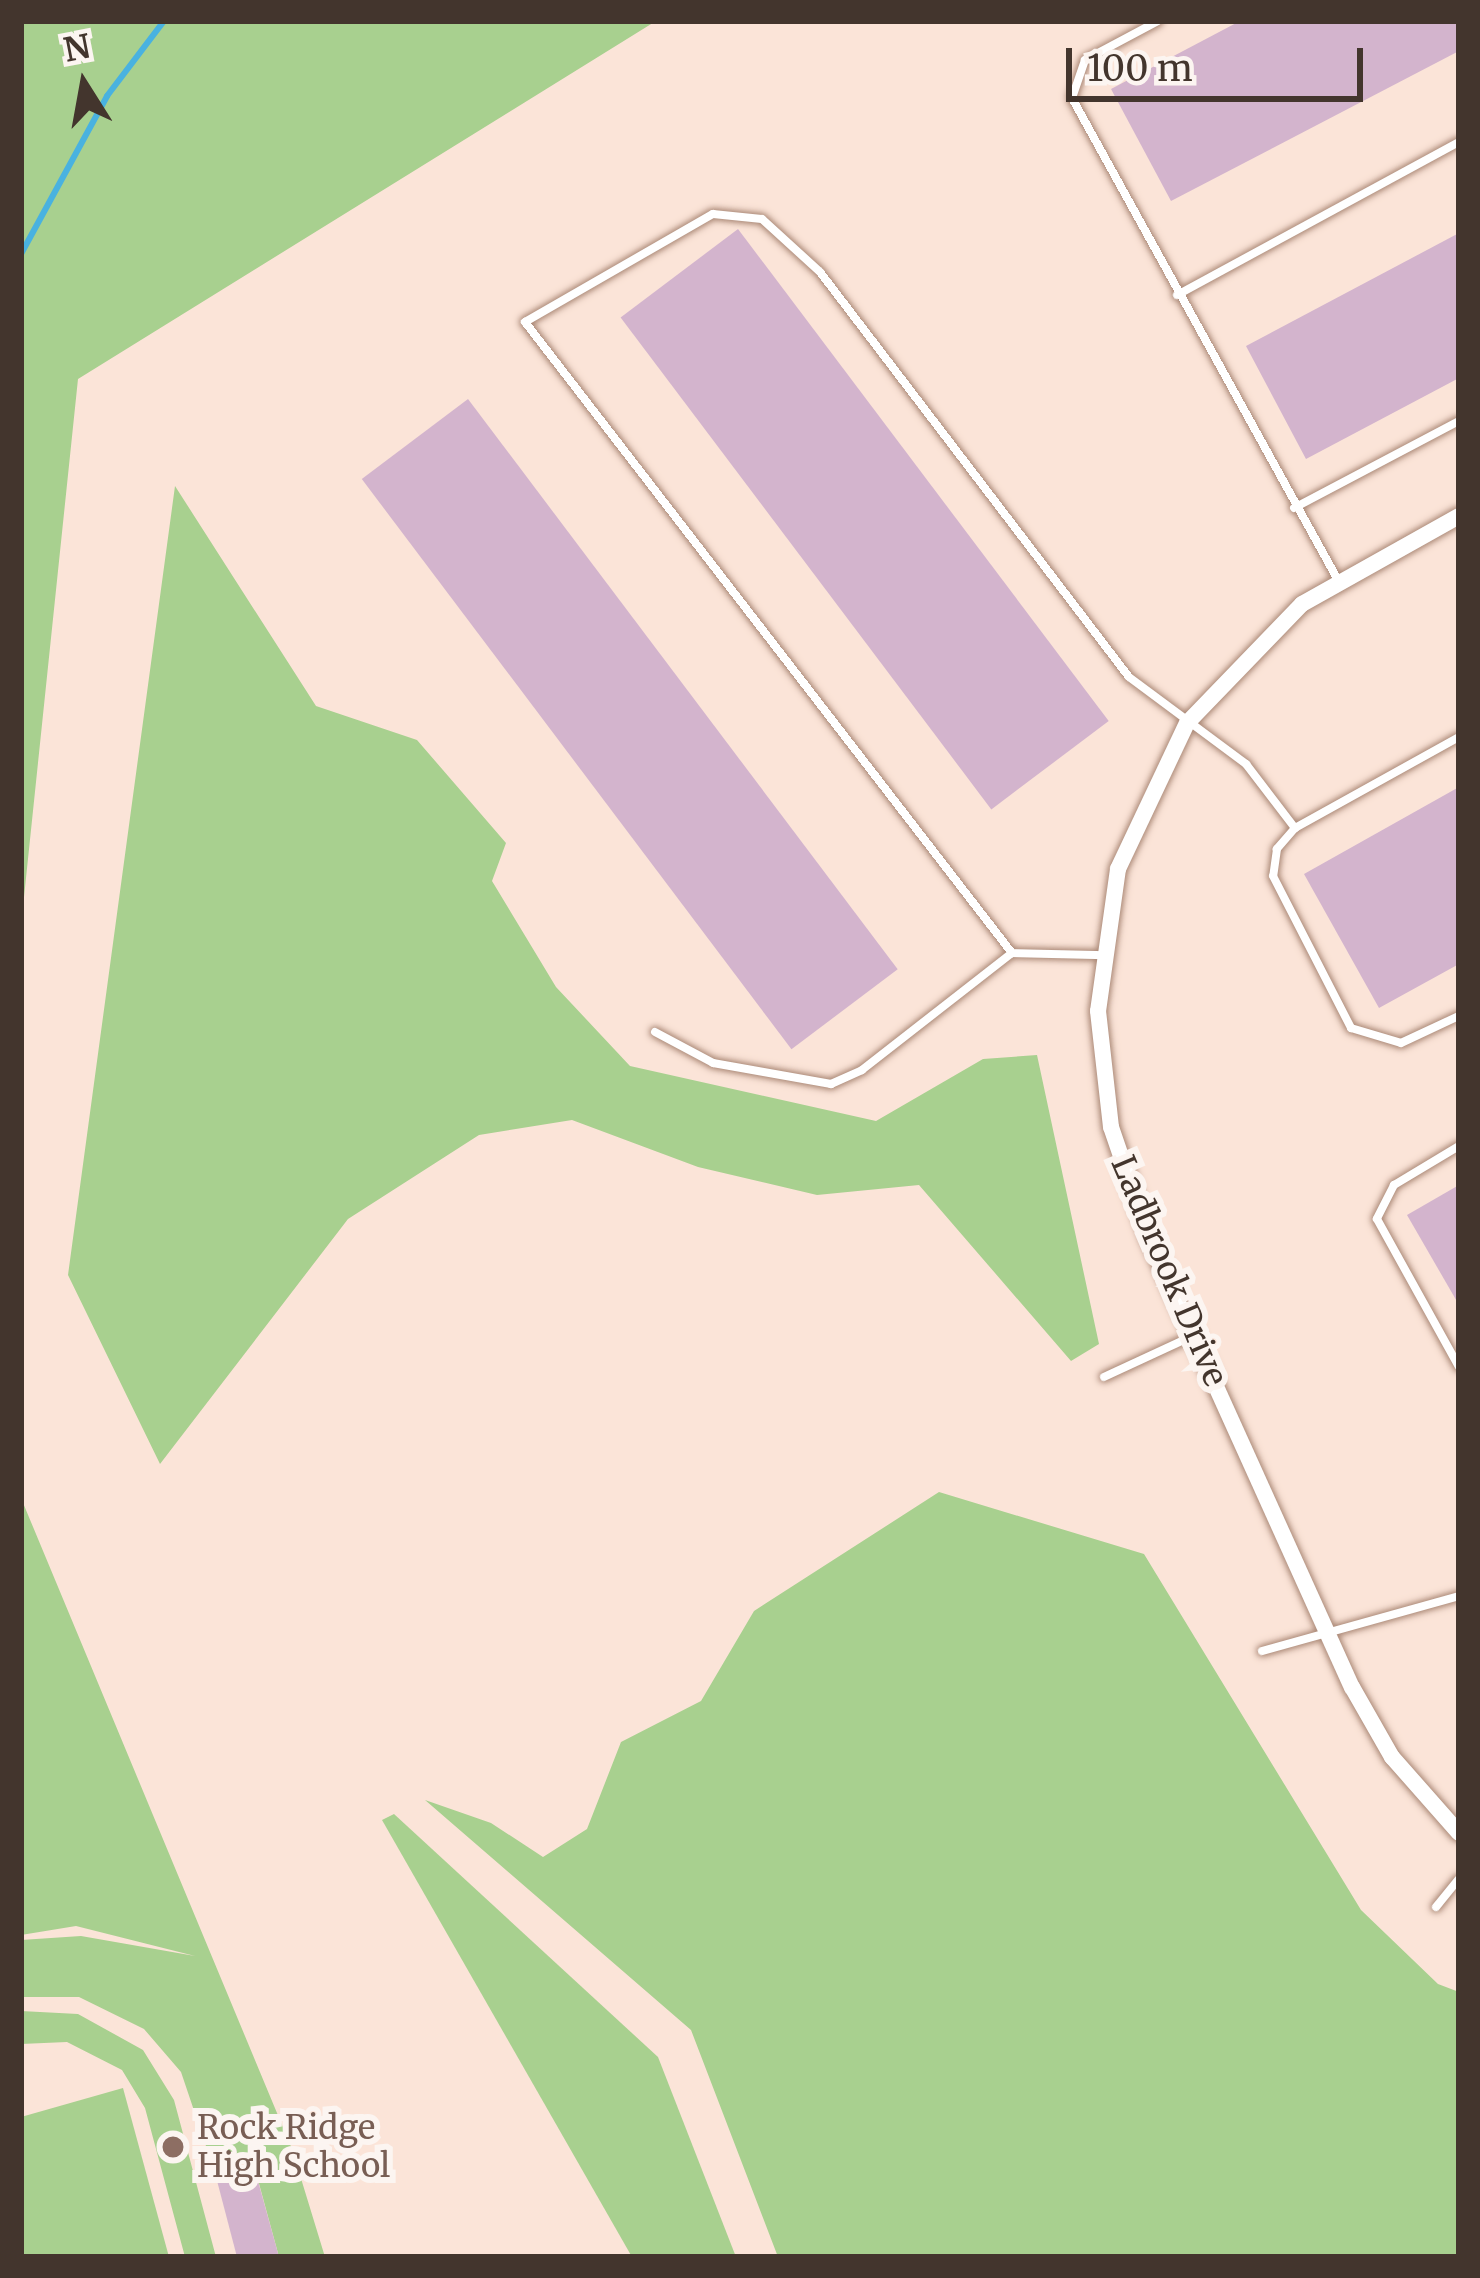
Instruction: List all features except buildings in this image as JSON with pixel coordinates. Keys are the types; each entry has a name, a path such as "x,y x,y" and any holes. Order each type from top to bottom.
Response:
{"street":[{"name":"Ladbrook Drive","path":"1459,516 1338,580 1261,640 1187,723 1131,829 1102,955 1099,1043 1111,1127 1193,1336 1326,1630 1392,1757 1459,1833"}],"lane":[{"path":"1158,21 1085,60 1072,98 1294,508 1338,580"},
{"path":"1178,295 1459,142"},
{"path":"1012,953 525,322 713,214 762,219 820,272 1129,677 1246,764 1295,828"},
{"path":"1294,508 1459,421"},
{"path":"1459,737 1295,828 1277,849 1277,895 1351,1028 1401,1043 1459,1016"},
{"path":"655,1032 713,1064 831,1084 862,1070 1012,953 1102,955"},
{"path":"1459,1147 1394,1186 1377,1219 1459,1367"},
{"path":"1105,1377 1193,1336"},
{"path":"1262,1652 1326,1630 1459,1596"},
{"path":"1436,1907 1459,1879"}],"green space":[{"path":"21,21 656,21 78,379 21,926"},
{"path":"175,486 316,706 417,740 506,843 492,881 556,987 630,1066 876,1121 983,1059 1037,1055 1099,1344 1071,1361 919,1185 817,1195 698,1167 572,1120 479,1135 348,1219 160,1464 68,1275"},
{"path":"939,1492 1144,1554 1361,1910 1438,1984 1459,1992 1459,2257 778,2257 691,2030 425,1800 491,1823 543,1857 587,1829 621,1742 701,1701 754,1611"},
{"path":"21,1498 292,2149 325,2257 279,2257 252,2158 208,2152 181,2072 144,2029 79,1997 21,1997 21,1940 81,1936 195,1956 76,1926 21,1935"},
{"path":"394,1814 658,2057 736,2257 632,2257 382,1820"},
{"path":"21,2011 78,2014 143,2050 174,2100 216,2257 185,2257 145,2108 122,2070 67,2042 21,2044"},
{"path":"123,2088 169,2257 21,2257 21,2117"}],"waterway":[{"path":"21,254 107,96 164,21"}],"place":[{"name":"Rock Ridge High School","path":"173,2147"}]}
